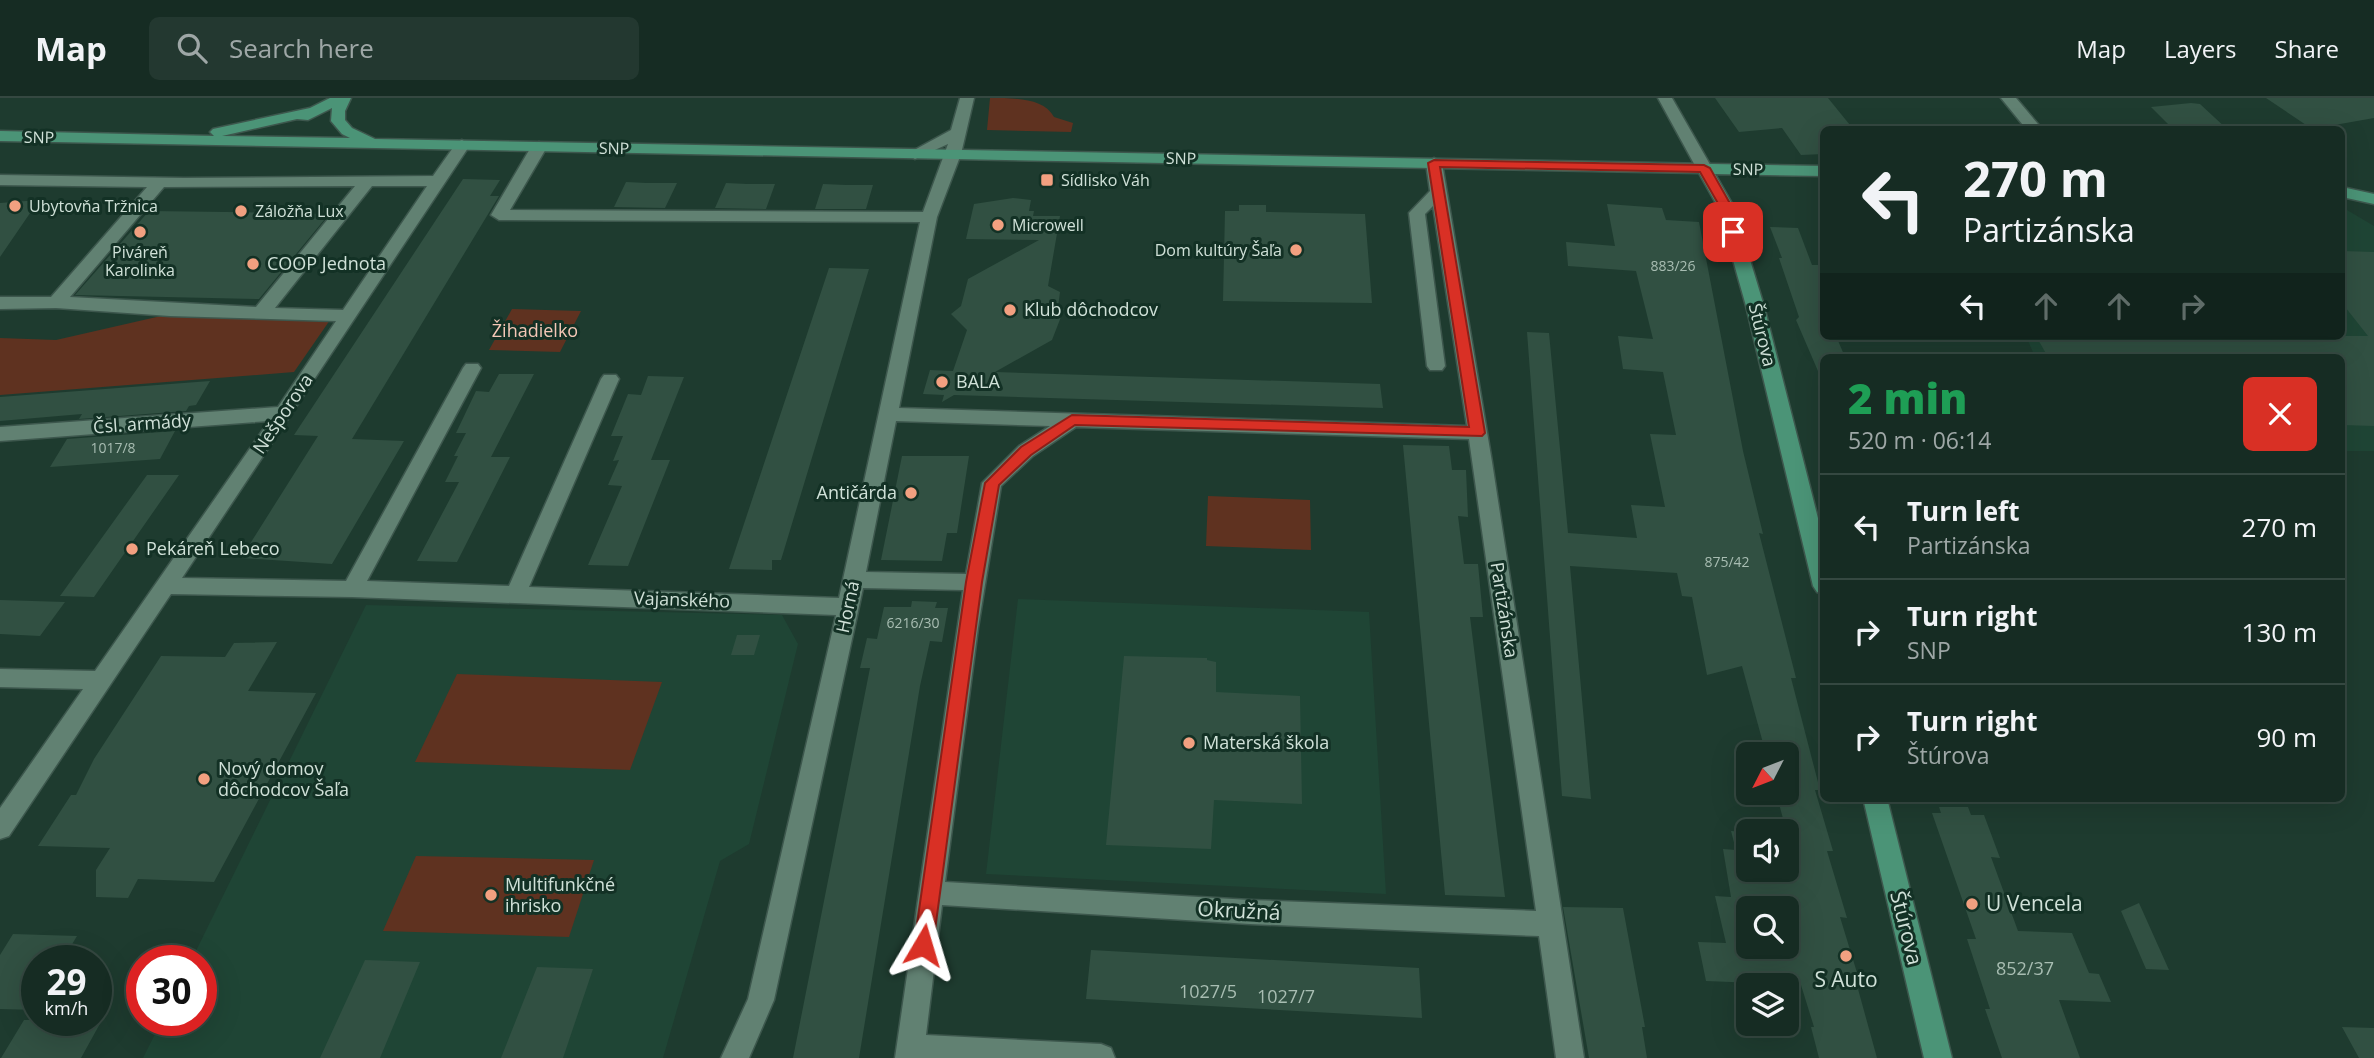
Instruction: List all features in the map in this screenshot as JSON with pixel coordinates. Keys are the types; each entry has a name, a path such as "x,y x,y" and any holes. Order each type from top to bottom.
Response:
{"main road":[{"path":"250,141 343,98"},
{"path":"343,98 338,111 338,121 347,131 362,139 392,144"},
{"path":"183,139 315,111"},
{"name":"SNP","path":"0,136 1820,171"},
{"name":"Štúrova","path":"1704,168 1726,207 1755,306 1820,570"},
{"path":"2345,193 2374,200"},
{"name":"Štúrova","path":"1876,802 1938,1058"}],"street":[{"name":"Horná","path":"735,1058 761,1000 854,580 929,217 953,154 967,98"},
{"name":"Štúrova","path":"1665,98 1704,168"},
{"path":"2008,98 2032,126"},
{"path":"915,154 958,133"},
{"name":"Nešporova","path":"0,828 284,413 462,145"},
{"path":"539,147 499,215 929,217"},
{"name":"Partizánska","path":"1434,163 1570,1058"},
{"path":"0,180 159,183 438,181"},
{"path":"261,313 368,182"},
{"path":"56,302 159,183"},
{"path":"1436,366 1417,212 1438,192"},
{"path":"1424,272 1451,273"},
{"path":"0,303 56,302 170,310 349,316"},
{"path":"352,589 472,368"},
{"path":"515,596 610,379"},
{"name":"Čsl. armády","path":"0,434 284,413"},
{"path":"889,414 1477,433"},
{"path":"1072,420 1026,451 992,483 974,582 910,1053 1101,1058"},
{"path":"854,580 974,582"},
{"name":"Vajanského","path":"166,586 352,589 848,607"},
{"path":"0,678 100,680"},
{"name":"Okružná","path":"930,893 1250,912 1549,924"}],"shaded area":[{"path":"2345,209 2374,226 2374,451 2345,451 2345,354 2034,354 2028,340 2345,340"},
{"name":"Materská škola","path":"1018,599 1369,612 1386,894 986,874"},
{"path":"366,605 782,615 798,644 749,844 720,861 663,1058 143,1058 154,1036 217,1036 217,945 199,945"}],"green space":[{"path":"990,98 1019,99 1036,103 1054,117 1073,123 1071,132 987,130"},
{"name":"Žihadielko","path":"512,309 581,311 560,352 489,350"},
{"path":"161,316 330,320 294,372 0,395 0,338 56,340"},
{"path":"1208,496 1310,500 1311,550 1206,546"},
{"path":"457,674 662,682 630,770 415,762"},
{"path":"416,856 594,860 569,937 383,931"}],"building":[{"path":"1715,98 1828,98 1851,126 1820,126 1820,154 1801,155 1782,128 1739,132"},
{"path":"2266,98 2374,98 2374,118 2329,126 2308,126"},
{"path":"2200,104 2224,126 2170,126 2151,107"},
{"path":"463,179 500,180 490,196 499,196 352,439 404,441 332,564 241,558 318,436 294,435"},
{"path":"626,182 677,183 665,208 614,207"},
{"path":"726,183 775,184 766,209 715,208"},
{"path":"823,184 873,185 866,209 815,209"},
{"path":"1013,198 1031,200 1029,211 1034,211 1033,216 1060,216 1048,286 1060,292 1058,307 1064,309 1052,340 995,372 1380,384 1383,408 954,395 942,402 944,395 923,394 930,370 953,371 967,330 951,314 961,306 968,279 1039,240 966,239 974,204"},
{"path":"39,200 0,257 0,203"},
{"path":"1607,204 1662,208 1666,220 1699,222 1743,451 1763,534 1759,533 1796,678 1791,678 1820,790 1815,790 1833,851 1827,851 1847,918 1840,917 1862,989 1858,989 1877,1058 1819,1058 1811,1027 1814,1027 1799,985 1799,973 1736,973 1736,982 1706,981 1698,942 1726,943 1715,896 1731,897 1723,849 1736,850 1736,882 1799,882 1799,819 1783,819 1779,805 1799,805 1799,742 1763,742 1742,666 1707,675 1692,597 1682,596 1677,573 1570,566 1591,799 1562,796 1527,332 1549,333 1568,533 1637,538 1631,505 1665,507 1650,434 1676,435 1663,372 1623,369 1618,336 1653,339 1636,271 1568,266 1566,242 1615,246"},
{"name":"Dom kultúry Šaľa","path":"1239,205 1266,205 1266,212 1365,214 1372,303 1223,301 1225,211 1239,211"},
{"path":"149,211 329,214 259,299 75,295"},
{"path":"1770,227 1798,228 1812,265 1820,265 1820,340 1838,340 1844,354 1820,354 1820,376 1796,320 1799,317 1779,258 1782,258"},
{"path":"2345,251 2374,252 2374,426 2345,425 2345,354 2046,354 2038,340 2345,340 2345,336 2368,336 2345,307"},
{"path":"829,268 869,269 781,560 772,560 772,570 729,569"},
{"path":"499,374 534,374 491,457 510,457 457,562 417,561 459,482 445,482 466,433 456,433 476,391 489,392"},
{"path":"648,376 684,377 651,460 670,460 628,566 588,565 622,486 608,485 619,460 613,461 623,436 611,436 628,394 641,395"},
{"path":"210,381 196,405 189,406 186,411 79,419 82,414 0,421 0,397"},
{"path":"175,431 160,459 50,467 67,439"},
{"path":"1403,445 1449,446 1452,470 1466,470 1468,517 1458,516 1464,564 1478,564 1483,617 1470,617 1505,897 1445,895"},
{"path":"902,456 969,456 957,533 947,533 942,561 881,560"},
{"path":"147,475 179,475 94,597 60,596"},
{"path":"0,600 65,602 40,636 0,634"},
{"path":"912,601 937,602 935,608 948,608 942,642 930,641 920,686 859,1058 793,1058 870,668 860,668 867,638 877,639 884,607 911,607"},
{"path":"737,635 760,635 754,655 731,655"},
{"name":"Nový domov dôchodcov Šaľa","path":"277,642 248,691 316,693 214,882 138,879 128,898 96,897 96,870 110,848 38,846 71,795 76,795 94,759 161,656 225,657 234,643"},
{"path":"1124,656 1207,658 1216,662 1216,692 1300,696 1302,804 1214,800 1211,849 1106,845"},
{"path":"1939,807 1968,807 1971,815 1984,815 2000,858 1991,857 2018,931 2072,933 2089,973 2099,974 2111,1002 2059,1000 2080,1058 2002,1058 1985,1009 1990,1009 1967,939 1976,939 1932,813 1941,813"},
{"path":"1731,831 1736,831 1736,850"},
{"path":"2139,903 2169,970 2146,969 2121,911"},
{"path":"1563,907 1623,908 1645,1027 1642,1027 1647,1058 1589,1058"},
{"path":"13,934 77,936 72,945 21,945 21,1010 0,1009 0,955"},
{"path":"1091,950 1419,968 1422,1018 1086,999"},
{"path":"365,960 420,962 380,1058 320,1058"},
{"path":"537,967 593,969 563,1058 501,1058"},
{"path":"21,1025 21,1036 93,1036 81,1058 1,1058"},
{"path":"2342,1027 2374,1028 2374,1058 2359,1058"}],"place":[{"name":"Sídlisko Váh","path":"1047,180"},
{"name":"Ubytovňa Tržnica","path":"15,206"},
{"name":"Záložňa Lux","path":"241,211"},
{"name":"Microwell","path":"998,225"},
{"name":"Piváreň Karolinka","path":"140,232"},
{"name":"Dom kultúry Šaľa","path":"1296,250"},
{"name":"COOP Jednota","path":"253,264"},
{"name":"Klub dôchodcov","path":"1010,310"},
{"name":"BALA","path":"942,382"},
{"name":"Antičárda","path":"911,493"},
{"name":"Pekáreň Lebeco","path":"132,549"},
{"name":"Materská škola","path":"1189,743"},
{"name":"Nový domov dôchodcov Šaľa","path":"204,779"},
{"name":"Multifunkčné ihrisko","path":"491,895"},
{"name":"U Vencela","path":"1972,904"},
{"name":"S Auto","path":"1846,956"}],"route":[{"path":"923,945 974,582 992,483 1026,451 1072,420 1477,433 1434,163 1704,168 1726,207 1733,232"}]}
